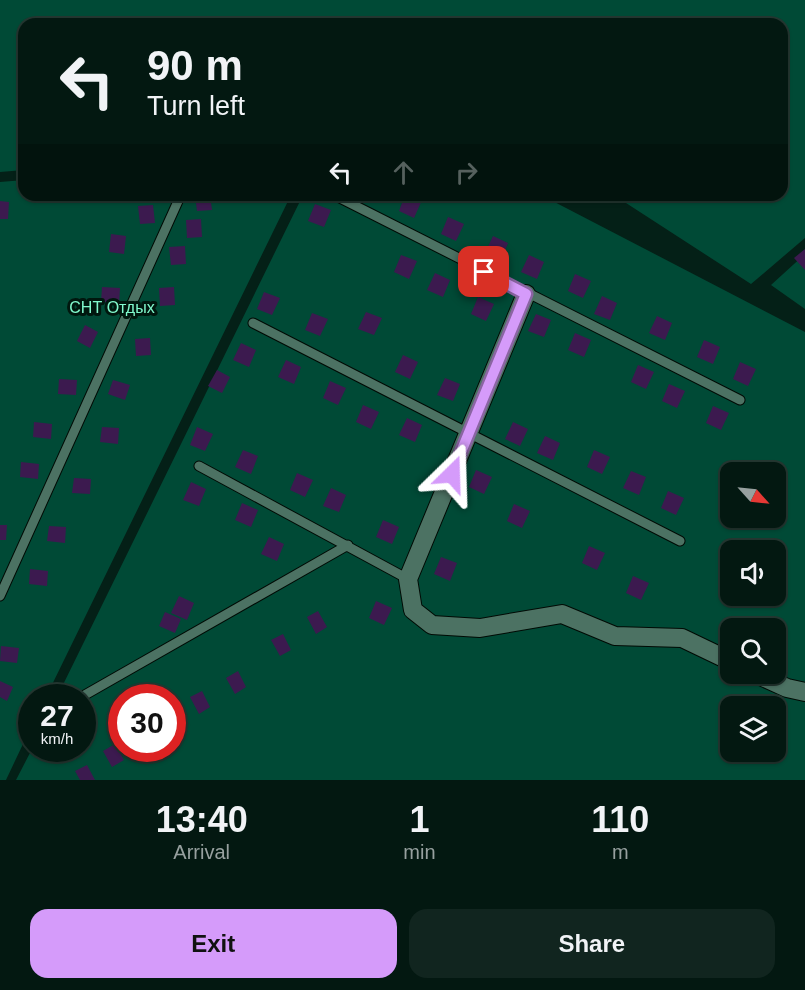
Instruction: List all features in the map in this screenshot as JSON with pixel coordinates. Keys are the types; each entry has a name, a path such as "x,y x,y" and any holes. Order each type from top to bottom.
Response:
{"street":[{"path":"526,294 408,579 413,610 432,626 480,628 562,614 615,636 682,638 720,656"},
{"path":"778,684 805,692"}],"lane":[{"path":"0,596 178,201"},
{"path":"346,201 740,400"},
{"path":"253,323 680,541"},
{"path":"199,466 408,579"},
{"path":"96,689 348,545"}],"green space":[{"path":"0,0 805,0 805,238 751,284 622,201 788,201 788,18 18,18 18,170 0,172"},
{"name":"СНТ Отдых","path":"18,180 18,201 288,201 52,684 18,684 18,755 6,780 0,780 0,182"},
{"path":"300,201 553,201 805,332 805,780 16,780 25,762 96,762 96,684 63,684"},
{"path":"805,254 805,309 771,285"}],"building":[{"path":"0,201 9,202 8,219 0,219"},
{"path":"196,201 211,201 212,210 197,211"},
{"path":"403,201 422,201 414,218 399,211"},
{"path":"315,204 331,210 324,227 308,221"},
{"path":"153,205 155,223 140,224 138,206"},
{"path":"448,217 464,224 456,241 441,234"},
{"path":"201,219 202,237 187,238 186,220"},
{"path":"111,234 126,236 124,254 109,252"},
{"path":"493,236 508,243 501,260 485,253"},
{"path":"185,246 186,264 171,265 169,247"},
{"path":"805,249 805,270 794,258"},
{"path":"401,255 417,261 409,279 394,272"},
{"path":"529,255 544,262 537,279 521,272"},
{"path":"435,273 450,280 443,297 427,290"},
{"path":"575,274 591,281 583,298 568,291"},
{"path":"102,287 120,288 119,303 101,302"},
{"path":"174,287 175,305 160,306 159,288"},
{"path":"264,292 280,298 272,315 257,309"},
{"path":"602,296 617,303 610,320 594,314"},
{"path":"478,297 494,304 486,321 471,314"},
{"path":"366,312 382,318 374,335 358,329"},
{"path":"312,313 328,319 320,336 305,330"},
{"path":"536,314 551,320 544,337 528,331"},
{"path":"657,316 672,323 665,340 649,333"},
{"path":"85,325 98,332 90,348 77,341"},
{"path":"575,333 591,340 584,357 568,350"},
{"path":"150,338 151,355 136,356 135,339"},
{"path":"704,340 720,347 713,364 697,357"},
{"path":"241,343 256,350 249,367 233,360"},
{"path":"403,355 418,362 410,379 395,372"},
{"path":"286,360 301,367 294,384 278,377"},
{"path":"740,362 756,369 748,386 733,379"},
{"path":"638,365 654,372 646,389 631,382"},
{"path":"217,370 230,377 222,393 208,386"},
{"path":"445,378 460,384 453,401 437,395"},
{"path":"59,379 77,380 76,395 58,394"},
{"path":"113,380 130,385 125,400 108,394"},
{"path":"330,381 346,388 338,405 323,398"},
{"path":"669,384 685,391 677,408 662,401"},
{"path":"363,405 379,412 371,429 356,422"},
{"path":"713,406 729,413 721,430 706,423"},
{"path":"407,418 422,425 415,442 399,435"},
{"path":"34,422 52,424 51,439 33,437"},
{"path":"513,422 528,429 520,446 505,439"},
{"path":"102,427 119,428 118,444 100,442"},
{"path":"197,427 213,434 205,451 190,445"},
{"path":"545,436 560,443 553,460 537,453"},
{"path":"243,450 258,456 251,474 235,467"},
{"path":"594,450 610,457 602,474 587,467"},
{"path":"21,462 39,464 38,479 20,477"},
{"path":"476,470 492,477 484,494 469,487"},
{"path":"631,471 646,477 639,495 623,488"},
{"path":"297,473 313,480 305,497 290,490"},
{"path":"74,478 91,479 90,494 72,493"},
{"path":"191,482 206,489 199,506 183,500"},
{"path":"331,488 346,495 339,512 323,506"},
{"path":"668,491 684,498 676,515 661,508"},
{"path":"242,503 258,510 251,527 235,520"},
{"path":"514,504 530,511 522,528 507,521"},
{"path":"383,520 399,527 392,544 376,537"},
{"path":"0,525 7,525 6,540 0,540"},
{"path":"49,526 66,527 65,543 47,541"},
{"path":"269,537 284,544 277,561 261,554"},
{"path":"589,546 605,553 597,570 582,563"},
{"path":"441,557 457,563 450,581 434,574"},
{"path":"30,569 48,571 47,586 29,584"},
{"path":"633,576 649,583 641,600 626,593"},
{"path":"179,596 194,603 187,620 171,613"},
{"path":"376,601 392,608 384,625 369,618"},
{"path":"318,611 327,627 316,634 307,617"},
{"path":"165,612 181,619 175,633 159,626"},
{"path":"283,634 291,650 280,656 271,640"},
{"path":"1,646 19,648 17,663 0,661"},
{"path":"238,671 246,687 235,694 226,678"},
{"path":"0,681 13,687 7,701 0,697"},
{"path":"202,691 210,707 199,714 190,697"},
{"path":"108,748 108,760 103,751"},
{"path":"109,762 121,762 112,767"},
{"path":"87,765 95,780 80,780 75,771"}],"route":[{"path":"452,474 526,294 484,272"}]}
